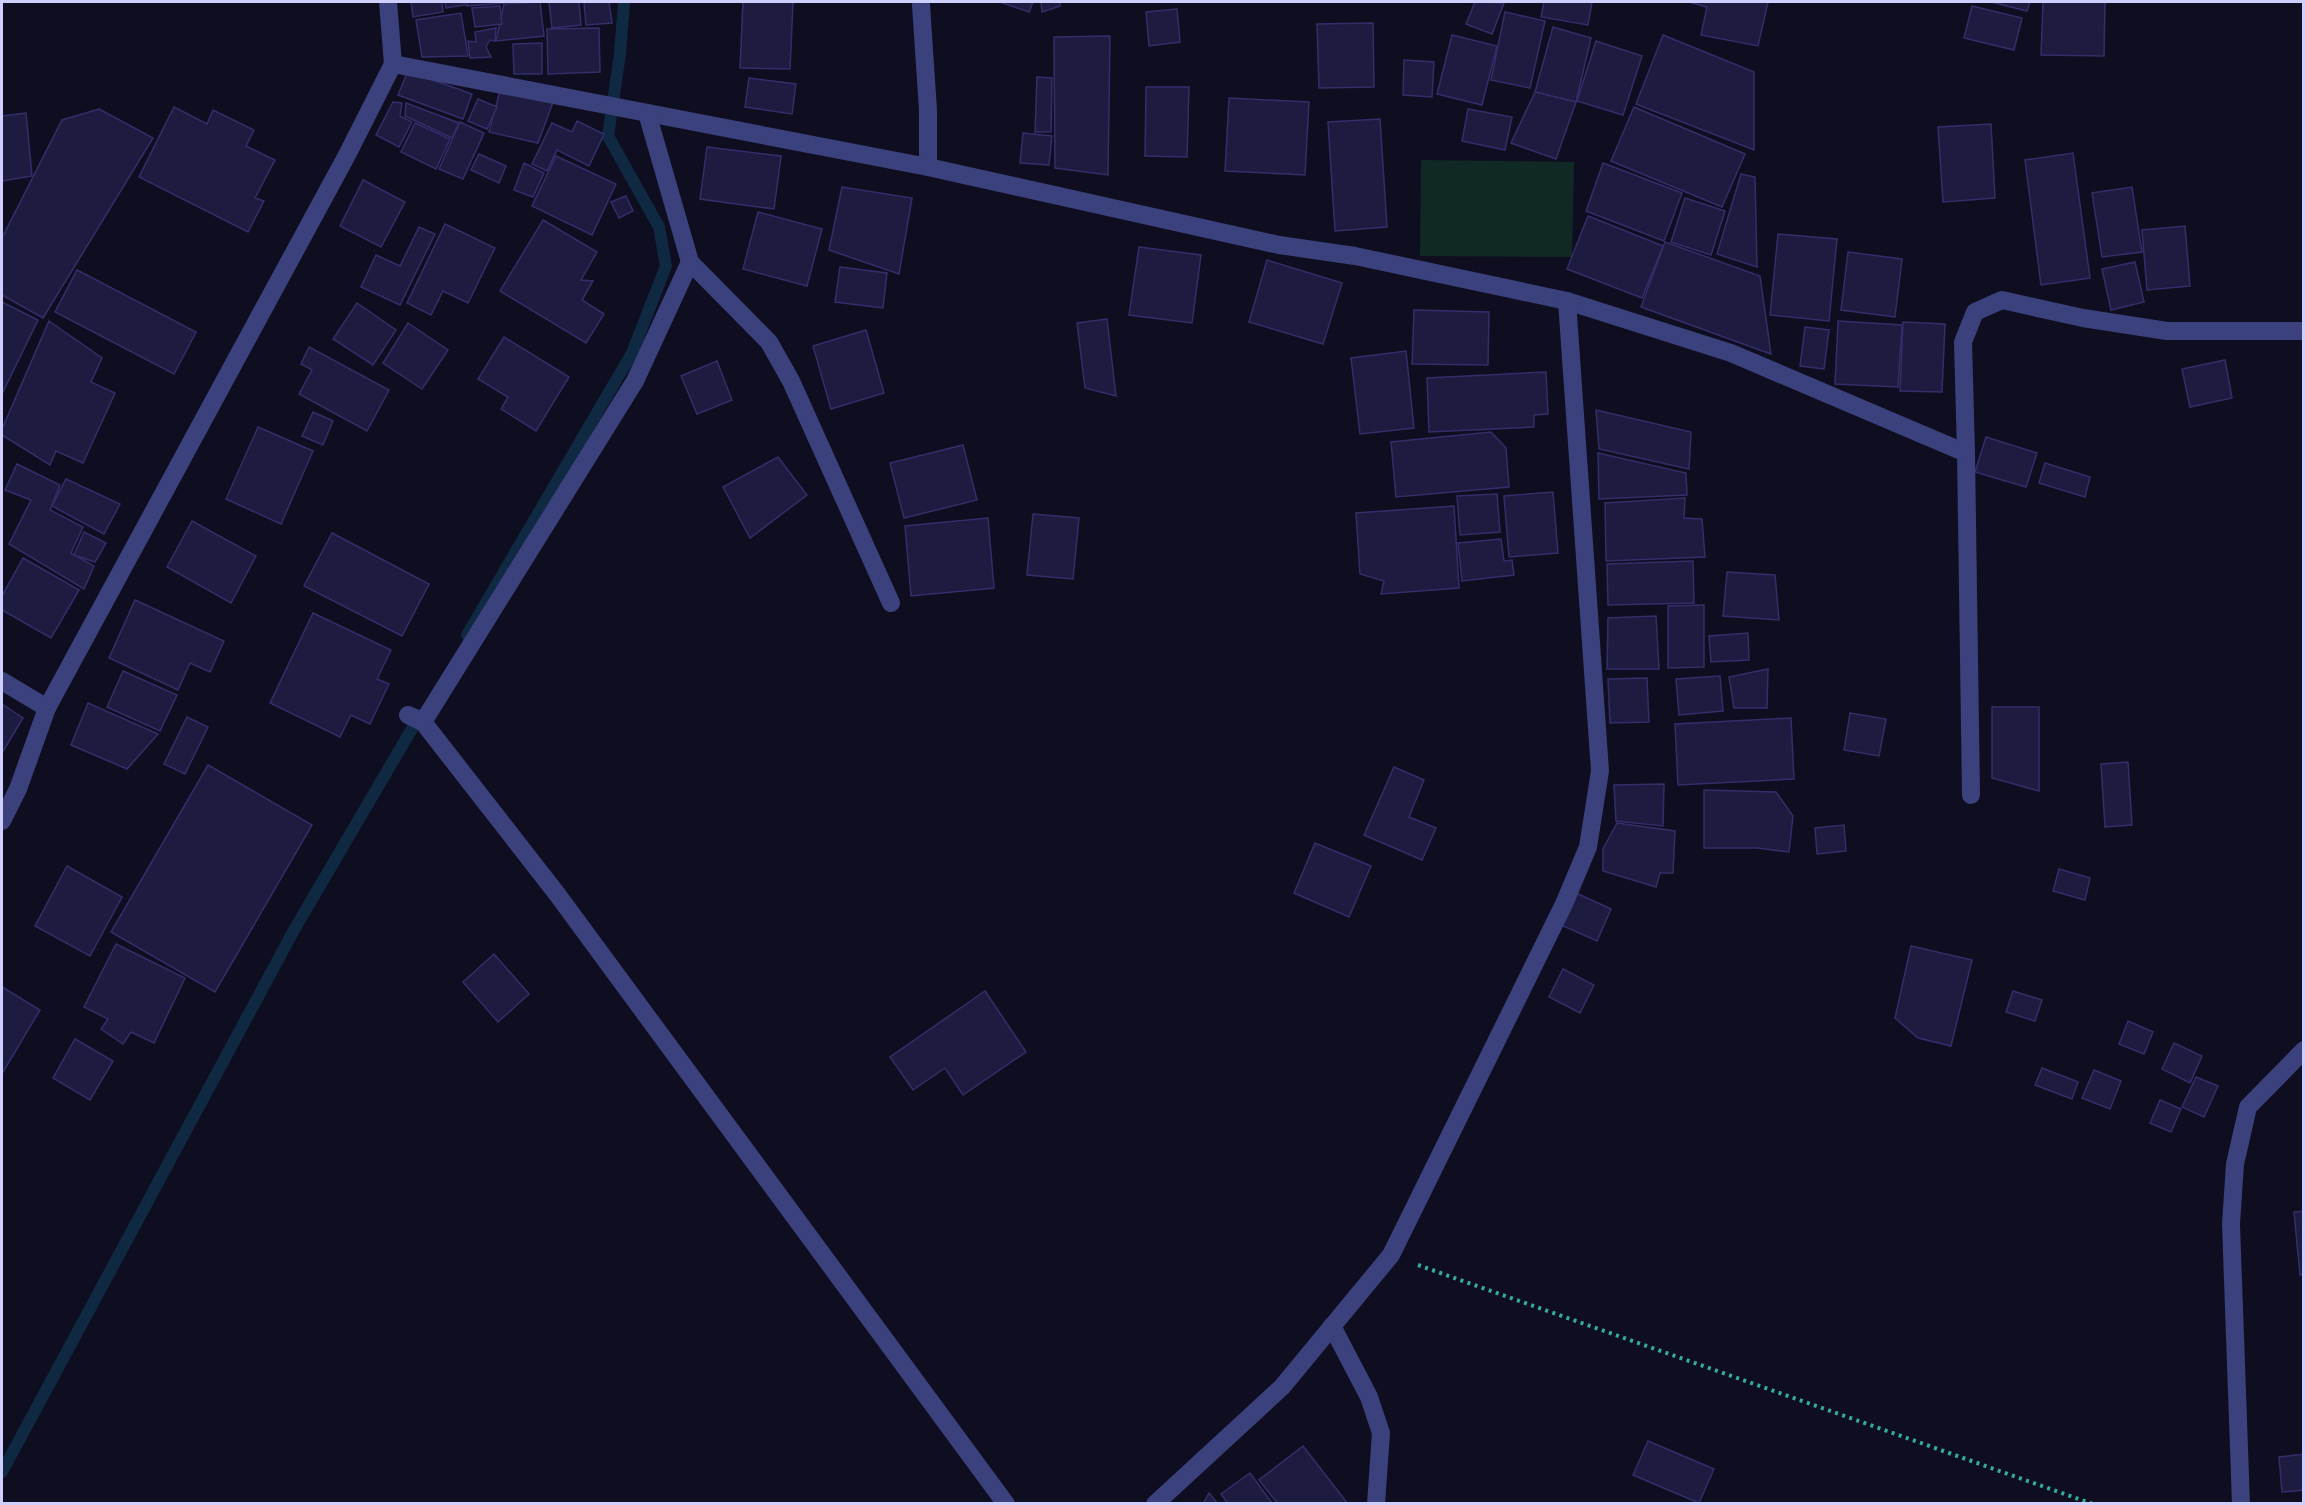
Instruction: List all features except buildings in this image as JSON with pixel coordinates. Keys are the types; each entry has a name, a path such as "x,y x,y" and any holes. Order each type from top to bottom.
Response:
{"street":[{"path":"2,821 18,789 47,708 347,155 393,64 388,2"},
{"path":"921,5 928,110 928,167"},
{"path":"393,64 928,167 1279,245 1355,256 1567,301 1731,353 1966,453"},
{"path":"643,112 690,262 769,342 791,381 891,603"},
{"path":"690,262 673,304 635,381 416,718 557,894 1006,1503"},
{"path":"1971,795 1963,342 1975,312 2002,300 2083,318 2167,331 2304,331"},
{"path":"1155,1503 1282,1387 1390,1255 1564,904 1588,847 1600,771 1567,301"},
{"path":"2,681 47,708"},
{"path":"2241,1503 2231,1224 2235,1164 2248,1107 2304,1050"},
{"path":"1332,1326 1369,1397 1381,1433 1376,1503"}],"path":[{"path":"1390,1255 2093,1503"}],"green space":[{"path":"1421,160 1574,162 1572,257 1420,256"}],"waterway":[{"path":"467,635 632,353 666,266 659,227 608,136 620,54 624,2"},
{"path":"2,1472 294,930 420,715"}]}
